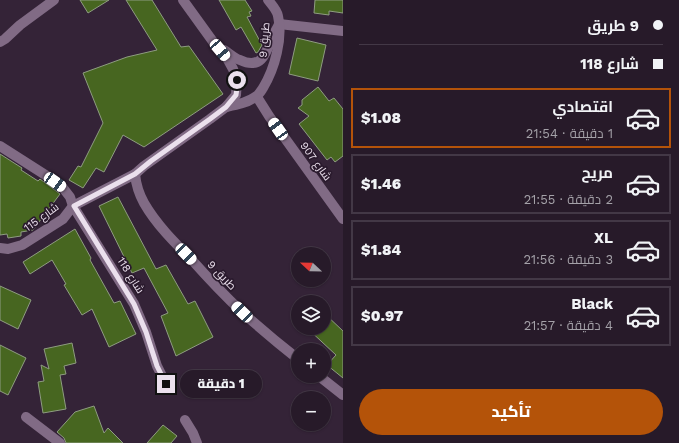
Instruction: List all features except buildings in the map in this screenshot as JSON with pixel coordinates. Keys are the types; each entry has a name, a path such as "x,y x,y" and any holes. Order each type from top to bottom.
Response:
{"street":[{"path":"0,42 54,0"},
{"path":"135,174 226,107 236,95 237,80 227,58 214,43 183,0"},
{"name":"9 طريق","path":"257,97 269,78 277,53 279,24 278,14 274,2"},
{"path":"214,43 239,60 252,64 260,61 267,52 279,24 343,31"},
{"path":"226,107 244,103 257,97"},
{"name":"شارع 907","path":"257,97 343,219"},
{"name":"شارع 118","path":"0,146 63,188 70,196 74,206 134,304 146,332 157,366 166,384"},
{"name":"شارع 115","path":"0,248 8,249 22,245 63,219 74,206 135,174"},
{"name":"طريق 9","path":"135,174 137,187 144,202 154,218 170,238 242,312 291,353"},
{"path":"328,383 343,395"},
{"path":"26,417 60,443"},
{"path":"185,420 197,443"}],"route":[{"path":"166,384 157,366 146,332 134,304 74,206 135,174 226,107 236,95 237,80"}]}
